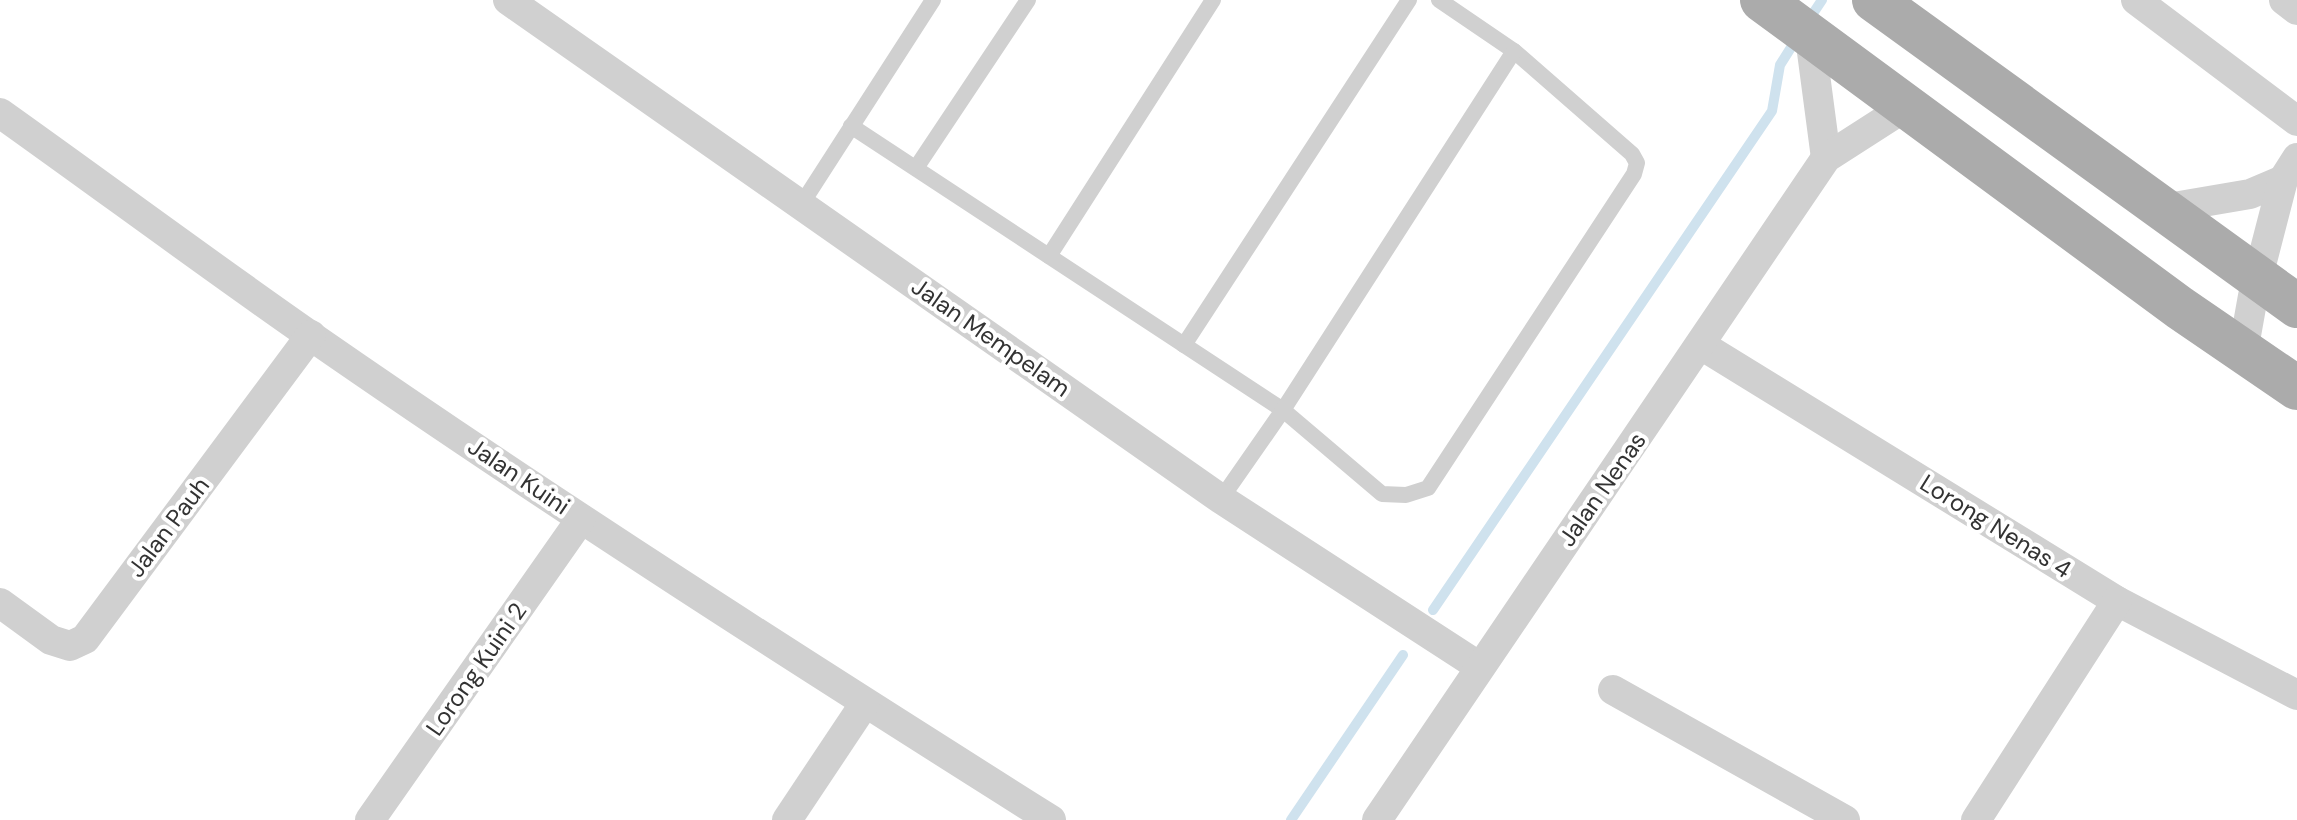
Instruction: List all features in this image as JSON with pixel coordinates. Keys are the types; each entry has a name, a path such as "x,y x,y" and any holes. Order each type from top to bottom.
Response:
{"main road":[{"path":"1874,0 2297,306"},
{"path":"1788,20 2243,352 2297,388"}],"street":[{"path":"2136,0 2297,121"},
{"path":"2284,0 2297,10"},
{"name":"Jalan Mempelam","path":"522,4 801,205 1221,499 1480,667"},
{"path":"1788,20 1826,158"},
{"name":"Jalan Nenas","path":"1377,820 1826,158 1907,106"},
{"name":"Jalan Kuini","path":"0,113 311,335 581,519 1051,820"},
{"path":"2162,209 2250,194 2290,169"},
{"path":"2243,352 2259,277 2290,169"},
{"name":"Jalan Pauh","path":"0,603 51,640 70,646 85,639 311,335"},
{"name":"Lorong Nenas 4","path":"1701,345 2117,601 2297,695"},
{"name":"Lorong Kuini 2","path":"370,820 581,519"},
{"path":"1976,820 2117,601"},
{"path":"1613,690 1845,820"},
{"path":"787,820 865,703"}],"lane":[{"path":"801,205 933,0"},
{"path":"916,168 1028,0"},
{"path":"1049,256 1213,0"},
{"path":"1184,345 1409,0"},
{"path":"851,126 1283,410 1382,494 1406,495 1428,488 1634,174 1637,163 1632,154 1514,51 1439,0"},
{"path":"1221,499 1283,410 1514,51"}],"waterway":[{"path":"1808,21 1822,0"},
{"path":"1433,610 1772,111 1780,65 1797,38"},
{"path":"1291,820 1403,655"}]}
